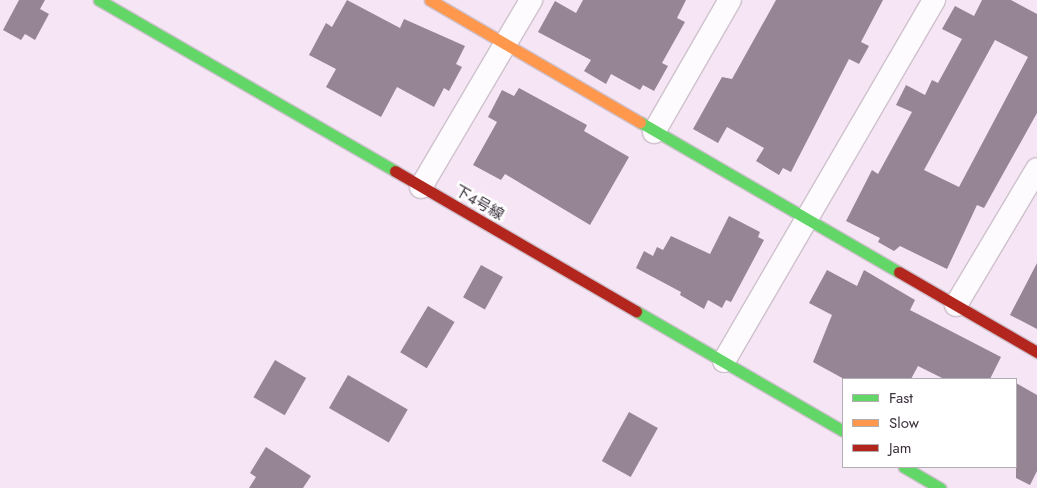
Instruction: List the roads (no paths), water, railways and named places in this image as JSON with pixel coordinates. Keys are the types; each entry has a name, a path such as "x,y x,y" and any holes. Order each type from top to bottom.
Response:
{"street":[{"name":"下4号線","path":"99,0 131,8 421,187 842,430"},
{"path":"430,0 654,132 1037,352"},
{"path":"421,187 531,0"},
{"path":"654,132 730,0"},
{"path":"724,361 805,218 934,0"},
{"path":"956,305 1037,169"},
{"path":"906,468 940,488"}]}
